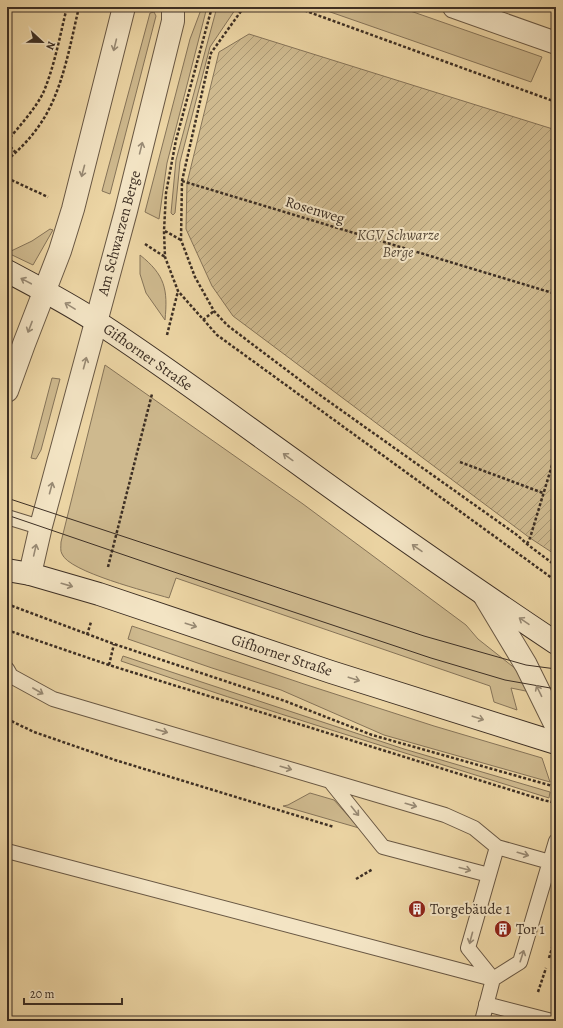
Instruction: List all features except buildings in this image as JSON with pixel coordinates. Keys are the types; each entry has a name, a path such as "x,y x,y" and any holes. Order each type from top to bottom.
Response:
{"street":[{"path":"7,391 60,251 73,209 124,7"},
{"name":"Am Schwarzen Berge","path":"30,574 41,526 126,211 173,21 173,7"},
{"path":"454,7 552,42"},
{"path":"490,7 552,42"},
{"name":"Gifhorner Straße","path":"7,271 96,321 484,595 556,643"},
{"name":"Gifhorner Straße","path":"7,570 30,574 99,594 332,672 556,742"},
{"name":"Gifhorner Straße","path":"484,595 526,665 556,726"}],"lane":[{"path":"7,517 41,526"},
{"path":"7,669 11,676 53,699 445,815 474,828 497,847 550,862"},
{"path":"330,781 383,847 489,875"},
{"path":"482,1021 493,979 520,962 556,841"},
{"path":"493,979 468,948 497,847"},
{"path":"7,851 493,979"},
{"path":"486,1004 552,1021"}],"path":[{"path":"16,153 7,142 43,92 54,59 67,7"},
{"path":"7,160 16,153 32,135 47,113 57,91 80,7"},
{"path":"243,8 212,7 176,140 166,193 164,231 165,257 178,291 202,320 217,335 556,581"},
{"path":"295,7 556,102"},
{"path":"243,8 211,53 182,181 181,240 195,277 214,311 227,325 317,393 517,535 526,544 556,566"},
{"name":"Rosenweg","path":"182,181 556,294"},
{"path":"164,231 181,240"},
{"path":"87,635 117,534 178,291"},
{"path":"202,320 214,311"},
{"path":"526,544 530,538 556,452"},
{"path":"460,462 543,493"},
{"path":"7,604 87,635 285,700 372,735 556,787"},
{"path":"7,630 109,665 535,798 556,803"},
{"path":"109,665 114,644"},
{"path":"7,719 34,732 115,760 340,829"},
{"path":"530,1015 556,935"}],"green space":[{"path":"202,7 207,7 167,163 159,219 145,212 190,39"},
{"path":"217,7 237,7 210,47 180,162 175,213 173,215 171,213 176,160"},
{"path":"316,7 399,7 542,57 531,82"},
{"path":"154,12 156,16 110,194 102,191 150,13"},
{"name":"KGV Schwarze Berge","path":"249,34 556,130 556,555 530,538 233,316 212,286 186,229 187,183 219,52"},
{"path":"50,229 53,230 33,265 10,254 9,252 32,241"},
{"path":"140,255 155,269 163,283 166,300 165,320 146,293 140,274"},
{"path":"105,365 303,504 466,625 478,639 550,696 511,688 517,710 494,702 490,686 176,578 169,598 94,574 79,568 68,561 61,553 61,542"},
{"path":"52,378 60,379 41,450 36,459 31,458"},
{"path":"132,626 434,726 542,758 550,782 384,735 281,690 128,639"},
{"path":"123,656 404,749 550,792 549,798 174,679 121,661"},
{"path":"550,696 556,696 556,706"},
{"path":"310,793 334,800 359,828 283,806 288,805"}],"tram line":[{"path":"7,498 424,636 526,665 556,669"},
{"path":"7,515 431,658 505,680 556,689"}],"place":[{"name":"Torgebäude 1","path":"417,909"},
{"name":"Tor 1","path":"503,929"}]}
